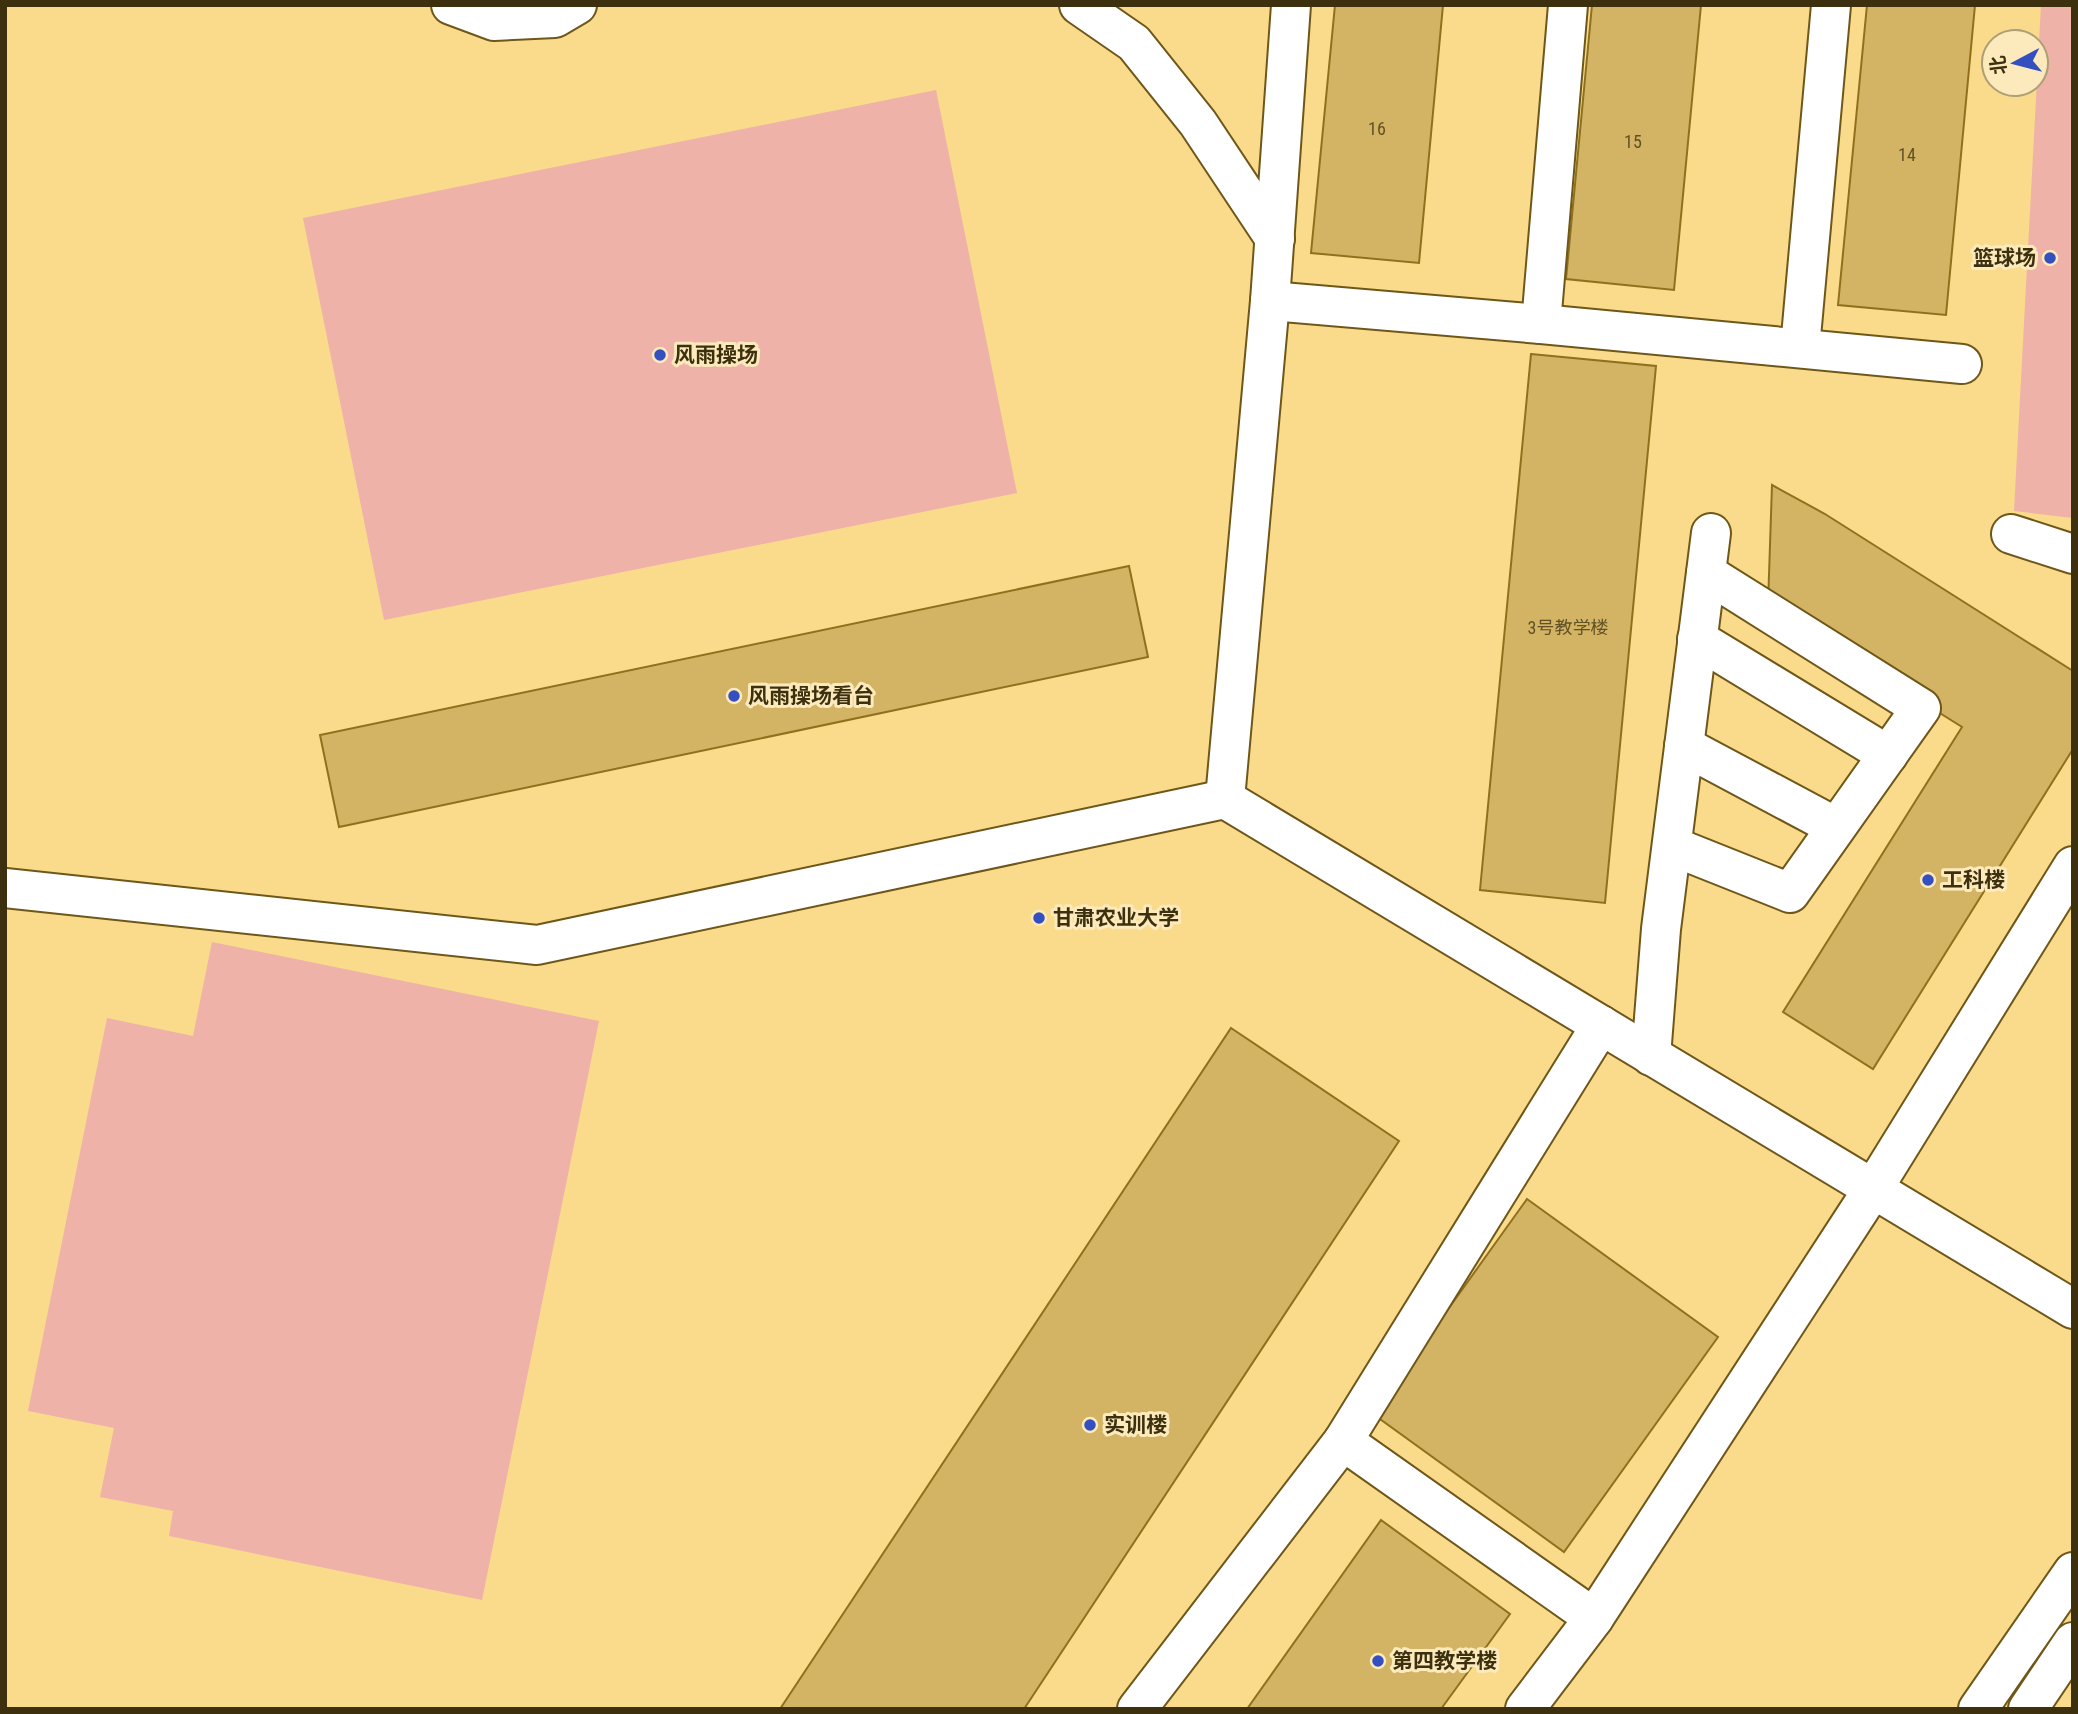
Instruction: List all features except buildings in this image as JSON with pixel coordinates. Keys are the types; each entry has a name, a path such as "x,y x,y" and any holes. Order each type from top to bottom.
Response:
{"main road":[{"path":"451,5 494,21 555,18 577,5"},
{"path":"1079,5 1135,43 1198,123 1275,239"},
{"path":"1225,799 1270,301 1291,5"},
{"path":"1542,324 1568,5"},
{"path":"1800,348 1831,5"},
{"path":"1270,301 1962,364"},
{"path":"1651,1056 1661,929 1711,533"},
{"path":"2011,534 2073,554"},
{"path":"1672,846 1790,892 1921,708 1706,573"},
{"path":"1697,639 1888,755"},
{"path":"1684,746 1836,827"},
{"path":"5,888 537,944 1225,799 2073,1309"},
{"path":"1525,1709 1594,1618 1873,1189 2073,866"},
{"path":"1137,1709 1343,1441 1601,1025"},
{"path":"1343,1441 1594,1618"},
{"path":"1978,1709 2073,1572"},
{"path":"2028,1709 2073,1642"}],"shaded area":[{"name":"篮球场","path":"2041,5 2073,5 2073,518 2014,511 2036,98 2050,98 2050,28 2040,28"},
{"name":"风雨操场","path":"936,90 1017,493 384,620 303,218"},
{"path":"212,942 599,1021 482,1600 169,1536 173,1511 100,1497 114,1428 28,1411 107,1018 193,1036"}],"place":[{"name":"篮球场","path":"2050,258"},
{"name":"风雨操场","path":"660,355"},
{"name":"风雨操场看台","path":"734,696"},
{"name":"工科楼","path":"1928,880"},
{"name":"甘肃农业大学","path":"1039,918"},
{"name":"实训楼","path":"1090,1425"},
{"name":"第四教学楼","path":"1378,1661"}]}
